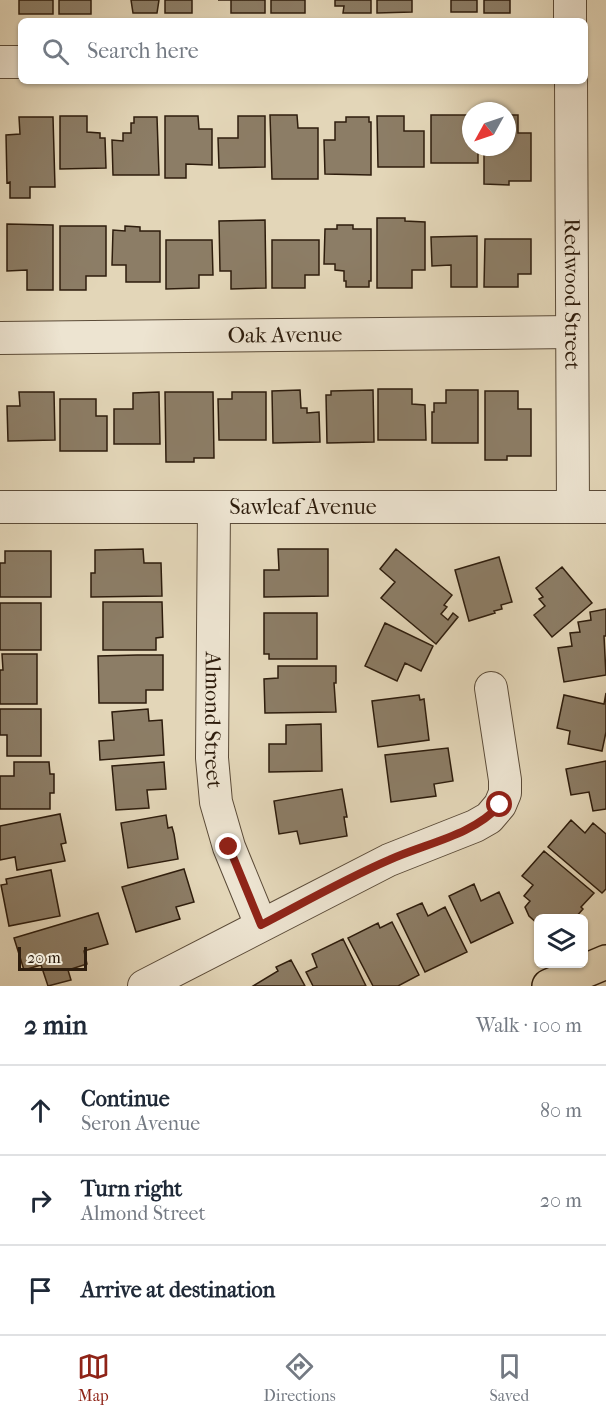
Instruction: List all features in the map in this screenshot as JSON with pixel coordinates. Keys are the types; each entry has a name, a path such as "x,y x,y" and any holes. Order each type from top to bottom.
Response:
{"main road":[{"path":"549,986 606,962"}],"street":[{"path":"570,0 570,18"},
{"path":"0,62 18,62"},
{"name":"Redwood Street","path":"571,84 573,507"},
{"name":"Oak Avenue","path":"0,338 571,332"},
{"name":"Sawleaf Avenue","path":"0,507 606,507"},
{"name":"Almond Street","path":"214,507 212,758 216,802 229,847 261,925"},
{"path":"144,986 388,860 475,826 489,818 500,805 505,780 491,688"}],"building":[{"path":"19,0 53,0 53,14 19,14"},
{"path":"59,0 91,0 91,14 59,14"},
{"path":"131,0 159,0 157,13 133,13"},
{"path":"165,0 192,0 192,13 165,13"},
{"path":"231,0 265,0 265,13 231,13"},
{"path":"271,0 305,0 305,13 271,13"},
{"path":"335,0 371,0 371,13 343,13 344,6 335,6"},
{"path":"377,0 412,0 412,12 377,13"},
{"path":"451,0 477,0 477,12 451,12"},
{"path":"484,0 510,0 510,13 484,13"},
{"path":"270,115 297,115 298,128 318,128 318,179 272,179"},
{"path":"431,115 462,115 462,156 478,156 478,163 431,163"},
{"path":"516,115 518,115 518,133 531,133 531,181 509,181 509,185 484,184 484,156 516,156"},
{"path":"60,116 87,116 87,132 100,133 100,138 105,138 106,168 60,169"},
{"path":"165,116 198,116 199,129 212,129 212,165 186,164 186,178 165,178"},
{"path":"238,116 265,116 265,167 219,168 218,138 238,138"},
{"path":"377,116 404,116 404,131 424,131 424,167 378,167"},
{"path":"19,117 53,117 55,187 30,187 30,198 10,198 10,182 7,183 6,135 20,134"},
{"path":"134,117 157,117 159,175 113,175 112,140 123,141 123,133 131,133 131,123 134,123"},
{"path":"346,117 369,117 369,122 371,122 371,175 325,174 324,140 335,140 335,122 346,122"},
{"path":"377,218 405,218 405,221 425,222 425,270 412,270 412,288 377,288"},
{"path":"265,220 266,288 231,289 231,271 220,271 219,221"},
{"path":"7,224 53,225 53,290 27,290 27,270 7,271"},
{"path":"337,225 353,225 353,229 371,229 369,287 346,287 344,271 335,270 335,264 324,264 325,229 337,229"},
{"path":"60,226 106,226 106,276 86,276 86,290 60,290"},
{"path":"125,226 140,227 140,231 160,231 160,282 126,282 126,265 112,265 113,230 125,231"},
{"path":"477,236 477,287 451,287 451,265 432,266 431,237"},
{"path":"485,239 531,239 531,274 518,274 518,287 484,287"},
{"path":"166,240 212,240 213,275 199,275 199,288 166,289"},
{"path":"272,240 319,240 319,275 305,275 305,288 272,288"},
{"path":"378,389 412,389 412,404 425,405 426,440 378,440"},
{"path":"300,390 301,408 307,408 307,413 319,412 320,442 273,443 272,391"},
{"path":"373,390 374,442 327,443 326,395 331,395 331,391"},
{"path":"446,390 478,390 478,443 432,443 434,403 446,403"},
{"path":"485,391 518,391 518,409 531,409 531,456 507,456 507,460 485,460"},
{"path":"19,392 54,392 55,440 8,441 7,406 20,406"},
{"path":"159,392 160,444 114,444 114,409 133,409 133,393"},
{"path":"165,392 213,392 214,458 194,458 194,462 166,462"},
{"path":"232,392 266,392 266,440 219,440 218,399 232,399"},
{"path":"60,399 96,399 96,416 107,416 107,451 60,451"},
{"path":"143,549 144,563 161,563 162,596 91,597 91,573 95,573 95,550"},
{"path":"278,549 328,549 328,596 264,597 264,570 279,570"},
{"path":"396,549 452,595 444,605 447,607 441,614 448,620 453,613 458,617 436,644 381,598 395,582 380,569"},
{"path":"5,551 51,551 51,597 0,597 0,563 5,563"},
{"path":"499,557 512,602 501,605 502,609 494,611 495,613 469,621 455,570"},
{"path":"562,567 592,603 552,637 534,615 545,606 539,599 543,597 536,588"},
{"path":"103,602 162,602 163,637 156,638 156,650 103,650"},
{"path":"0,603 41,603 41,650 0,650"},
{"path":"606,609 606,636 604,636 606,675 564,682 558,648 572,646 570,633 580,632 578,622 591,620 590,612"},
{"path":"264,613 317,613 317,659 269,659 269,654 264,654"},
{"path":"385,623 433,646 421,671 405,663 397,681 365,666"},
{"path":"2,654 37,654 37,704 0,704"},
{"path":"163,655 163,690 146,690 146,703 99,703 98,656"},
{"path":"278,666 336,666 336,683 334,683 336,712 265,713 264,679 278,678"},
{"path":"606,693 606,732 602,751 568,744 570,731 557,728 564,695 604,704"},
{"path":"419,695 420,700 424,699 429,740 378,747 372,701"},
{"path":"0,709 41,709 41,756 7,756 7,735 0,735"},
{"path":"148,709 149,721 162,720 164,755 100,760 99,741 114,740 112,712"},
{"path":"321,724 322,771 269,772 269,744 286,744 286,725"},
{"path":"448,748 453,781 434,784 436,796 391,802 385,755"},
{"path":"606,761 606,809 593,811 589,792 571,795 566,769"},
{"path":"14,762 49,762 50,774 54,774 54,793 50,793 50,809 0,809 0,776 14,776"},
{"path":"164,762 166,789 147,790 149,808 116,810 112,766"},
{"path":"342,789 347,817 344,817 347,836 300,844 297,831 279,834 274,801"},
{"path":"60,814 66,843 61,844 65,861 17,870 15,857 0,860 0,826"},
{"path":"166,815 168,828 172,827 174,834 178,859 128,868 121,823"},
{"path":"571,820 585,833 593,823 606,834 606,889 602,893 548,847"},
{"path":"544,851 594,893 581,907 583,909 579,914 534,914 534,920 525,907 530,901 524,896 533,885 522,876"},
{"path":"184,869 194,902 176,907 180,919 136,932 122,887"},
{"path":"51,870 60,916 9,926 1,885 7,884 6,879"},
{"path":"474,884 481,901 499,892 513,923 471,943 449,896"},
{"path":"422,903 428,916 445,907 467,952 425,972 397,914"},
{"path":"98,913 108,944 84,951 87,964 68,970 71,980 48,986 41,965 24,970 14,938"},
{"path":"392,922 419,975 398,986 373,986 348,938 378,923 380,928"},
{"path":"343,939 366,986 313,986 306,972 317,967 312,954"},
{"path":"291,960 305,986 253,986 278,971 276,967"}],"route":[{"path":"229,847 261,925 388,860 475,826 489,818 500,805"}]}
